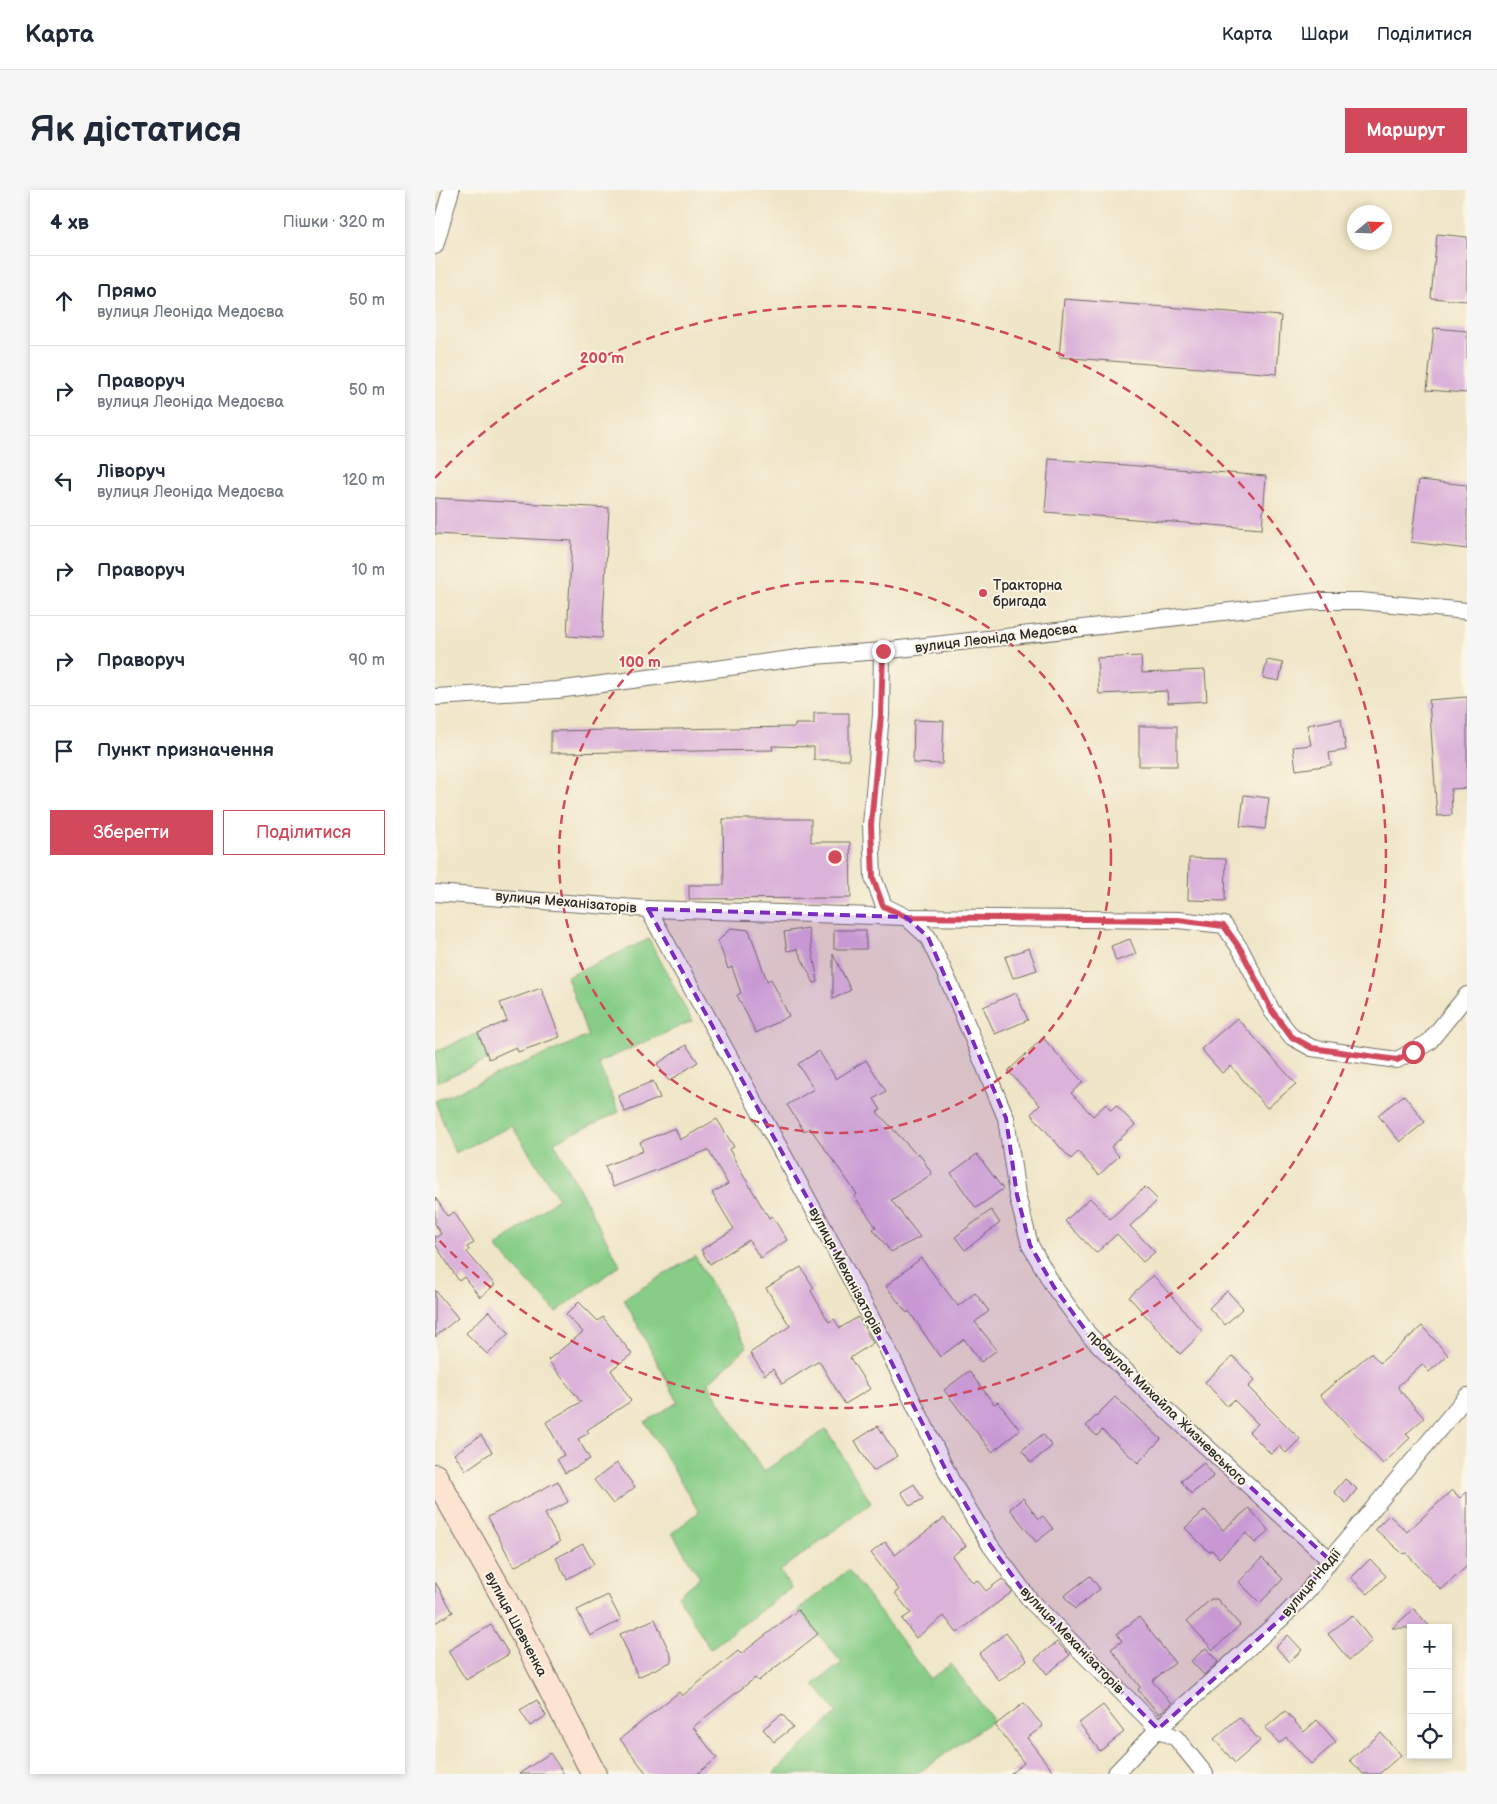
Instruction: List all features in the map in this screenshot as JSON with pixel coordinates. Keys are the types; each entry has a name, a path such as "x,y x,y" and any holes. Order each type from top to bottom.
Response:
{"main road":[{"name":"вулиця Шевченка","path":"435,1476 503,1596 595,1774"}],"street":[{"path":"435,246 451,190"},
{"name":"вулиця Леоніда Медоєва","path":"435,697 557,690 813,656 883,651 1318,601 1360,601 1467,611"},
{"name":"провулок Михайла Жизневського","path":"883,651 881,715 871,825 873,878 883,906 906,917 928,937 953,991 1006,1118 1017,1195 1030,1245 1054,1288 1089,1335 1330,1560"},
{"name":"вулиця Механізаторів","path":"435,893 648,909 825,1231 887,1348 951,1480 990,1545 1030,1600 1158,1730 1176,1738 1205,1774"},
{"path":"648,909 906,917 1178,920 1224,926 1241,950 1272,1011 1292,1037 1312,1048 1397,1060 1429,1042 1467,995"},
{"name":"вулиця Надії","path":"1115,1774 1158,1730 1284,1616 1309,1590 1330,1560 1467,1396"}],"highlighted area":[{"path":"648,909 906,917 928,937 1006,1118 1017,1195 1030,1245 1054,1287 1089,1335 1150,1395 1330,1560 1284,1616 1158,1729 1030,1600 990,1545 951,1480 821,1223"}],"green space":[{"path":"649,939 692,1021 598,1063 619,1112 554,1142 620,1265 556,1312 496,1247 558,1198 512,1126 455,1153 435,1101 588,1036 567,977"},
{"path":"478,1033 489,1059 437,1082 435,1052"},
{"path":"695,1256 747,1347 708,1383 763,1472 826,1429 871,1503 780,1571 791,1588 710,1649 678,1596 700,1578 672,1533 699,1512 645,1422 678,1402 624,1299"},
{"path":"848,1570 930,1679 951,1664 993,1720 917,1774 773,1774 837,1713 814,1684 842,1663 798,1610"}],"building":[{"path":"1437,234 1467,237 1467,301 1431,298"},
{"path":"1064,299 1281,316 1277,374 1059,357"},
{"path":"1434,328 1467,331 1467,393 1427,390"},
{"path":"1049,459 1266,476 1262,529 1045,512"},
{"path":"1419,480 1467,485 1467,549 1411,542"},
{"path":"435,498 609,508 602,638 567,636 572,541 435,534"},
{"path":"1141,656 1142,673 1205,670 1207,701 1168,703 1167,691 1099,694 1097,658"},
{"path":"1267,660 1283,663 1279,681 1263,678"},
{"path":"1467,697 1467,788 1451,789 1452,815 1437,816 1429,700"},
{"path":"814,713 849,713 849,760 814,760 814,747 772,746 773,750 551,753 551,731 795,727 795,724 814,724"},
{"path":"1341,719 1346,750 1329,753 1331,765 1296,770 1293,747 1311,745 1307,725"},
{"path":"914,720 944,721 942,764 913,763"},
{"path":"1139,726 1177,726 1177,766 1139,766"},
{"path":"1244,795 1269,798 1265,829 1240,826"},
{"path":"723,819 811,819 811,842 850,842 851,898 689,899 689,885 724,885"},
{"path":"1189,858 1226,859 1225,901 1188,900"},
{"path":"731,928 749,930 767,981 771,979 789,1016 756,1033 737,995 741,993 732,967 728,969 718,941"},
{"path":"808,928 818,982 814,983 797,949 787,951 784,932"},
{"path":"834,930 866,930 866,949 834,949"},
{"path":"1130,939 1136,954 1116,961 1111,946"},
{"path":"1029,948 1037,970 1013,978 1005,957"},
{"path":"833,954 851,990 833,999"},
{"path":"541,988 560,1037 518,1052 516,1047 489,1059 478,1033 507,1021 500,1003"},
{"path":"1016,993 1028,1020 995,1034 983,1007"},
{"path":"1237,1018 1296,1084 1267,1108 1231,1066 1222,1073 1201,1049"},
{"path":"1043,1038 1083,1082 1071,1093 1093,1116 1106,1104 1111,1110 1116,1105 1135,1125 1111,1147 1119,1156 1099,1175 1078,1152 1071,1159 1031,1114 1040,1105 1008,1071"},
{"path":"686,1045 698,1062 669,1081 657,1064"},
{"path":"819,1051 836,1079 866,1060 886,1091 874,1099 881,1110 877,1112 917,1155 919,1153 932,1174 891,1200 920,1237 891,1252 873,1229 876,1227 854,1196 857,1194 810,1128 804,1131 787,1105 814,1089 798,1064"},
{"path":"653,1081 660,1098 625,1112 618,1096"},
{"path":"1404,1095 1425,1122 1400,1142 1378,1115"},
{"path":"717,1119 734,1147 729,1149 743,1175 769,1218 772,1216 787,1240 760,1258 749,1240 710,1264 701,1250 734,1229 712,1193 728,1184 708,1150 613,1187 605,1166 643,1151 640,1142 675,1128 680,1140"},
{"path":"977,1154 1003,1189 976,1208 951,1173"},
{"path":"1145,1187 1158,1200 1130,1226 1155,1252 1143,1262 1117,1234 1096,1253 1065,1221 1090,1198 1110,1219"},
{"path":"435,1197 447,1216 454,1212 474,1243 467,1247 469,1250 467,1252 495,1285 480,1297 464,1277 459,1281 435,1244 435,1238 441,1234 435,1224"},
{"path":"991,1210 1000,1223 965,1250 955,1237"},
{"path":"921,1258 958,1306 975,1293 989,1311 975,1322 997,1350 981,1362 964,1339 940,1357 909,1311 907,1313 886,1286"},
{"path":"801,1267 814,1288 811,1291 829,1322 834,1319 840,1328 858,1317 873,1343 850,1358 870,1389 845,1404 819,1361 782,1384 773,1369 765,1375 750,1353 790,1326 766,1288"},
{"path":"1153,1275 1203,1332 1180,1354 1129,1297"},
{"path":"435,1290 458,1318 435,1337"},
{"path":"1227,1291 1243,1308 1225,1325 1209,1308"},
{"path":"579,1302 598,1321 603,1317 632,1354 611,1370 631,1401 587,1430 589,1433 578,1439 590,1459 565,1473 557,1459 564,1455 546,1422 581,1402 548,1360 583,1332 566,1315"},
{"path":"489,1311 509,1333 487,1354 466,1333"},
{"path":"1422,1326 1448,1355 1429,1372 1422,1364 1398,1386 1424,1418 1406,1434 1410,1438 1383,1464 1320,1395 1371,1353 1380,1363"},
{"path":"1233,1356 1255,1380 1248,1387 1300,1439 1286,1453 1279,1446 1271,1454 1249,1432 1258,1424 1234,1400 1227,1406 1205,1382"},
{"path":"969,1371 994,1404 998,1402 1020,1430 992,1452 944,1390"},
{"path":"1115,1397 1161,1439 1138,1463 1102,1430 1097,1436 1086,1426"},
{"path":"878,1426 897,1456 873,1471 855,1441"},
{"path":"1043,1434 1052,1446 1031,1463 1022,1450"},
{"path":"481,1435 492,1452 466,1470 454,1454"},
{"path":"617,1463 635,1487 613,1504 594,1480"},
{"path":"1204,1463 1214,1476 1191,1494 1181,1481"},
{"path":"1345,1479 1357,1489 1346,1503 1334,1492"},
{"path":"558,1481 568,1502 545,1514 560,1542 514,1567 488,1517"},
{"path":"914,1484 923,1499 910,1506 901,1492"},
{"path":"1452,1490 1460,1498 1467,1492 1467,1566 1441,1590 1405,1552 1403,1554 1375,1529 1389,1515 1407,1532"},
{"path":"1023,1498 1039,1519 1043,1516 1053,1529 1036,1542 1010,1509"},
{"path":"1249,1508 1269,1531 1255,1543 1246,1533 1219,1558 1212,1550 1209,1552 1185,1528 1205,1510 1223,1530"},
{"path":"944,1518 966,1546 952,1556 973,1583 977,1580 986,1591 1002,1579 1012,1592 957,1633 944,1616 916,1638 902,1619 911,1613 895,1593 899,1590 871,1553 885,1542 895,1555"},
{"path":"583,1544 594,1564 567,1579 556,1558"},
{"path":"1262,1558 1283,1579 1260,1603 1239,1582"},
{"path":"1370,1559 1386,1576 1368,1594 1351,1578"},
{"path":"1090,1576 1100,1589 1075,1609 1064,1596"},
{"path":"435,1582 453,1612 435,1623"},
{"path":"608,1595 621,1620 590,1636 577,1610"},
{"path":"1211,1599 1217,1599 1240,1625 1213,1650 1187,1621"},
{"path":"1414,1609 1427,1624 1407,1624 1407,1628 1392,1628"},
{"path":"798,1610 818,1634 758,1681 755,1678 693,1727 717,1758 697,1774 647,1774 620,1739 679,1692 682,1696 738,1651 741,1654"},
{"path":"1352,1615 1372,1641 1349,1660 1328,1634"},
{"path":"1139,1617 1175,1663 1152,1681 1172,1703 1159,1714 1138,1690 1140,1687 1111,1649 1122,1641 1117,1634"},
{"path":"655,1619 671,1656 671,1662 638,1677 620,1634"},
{"path":"491,1625 509,1654 466,1680 448,1651"},
{"path":"1006,1633 1027,1660 999,1681 979,1654"},
{"path":"1288,1635 1302,1650 1289,1662 1276,1647"},
{"path":"1057,1642 1070,1655 1047,1674 1035,1659"},
{"path":"1206,1648 1218,1662 1204,1675 1191,1661"},
{"path":"537,1700 546,1716 530,1726 520,1710"},
{"path":"1024,1703 1043,1726 1027,1738 1055,1774 1010,1774 1024,1763 995,1725"},
{"path":"1103,1705 1124,1732 1100,1751 1079,1723"},
{"path":"1285,1711 1304,1732 1317,1720 1336,1742 1311,1764 1286,1737 1279,1743 1265,1728"},
{"path":"782,1714 793,1727 774,1742 763,1729"},
{"path":"1239,1717 1260,1741 1235,1763 1214,1739"},
{"path":"1381,1733 1401,1755 1379,1774 1363,1774 1350,1760"},
{"path":"550,1753 564,1774 519,1774"}],"place":[{"name":"Тракторна бригада","path":"983,593"}],"route":[{"path":"883,651 881,715 871,825 873,878 883,906 906,917 1178,920 1224,926 1241,950 1272,1011 1292,1037 1312,1048 1397,1060 1413,1052"}]}
